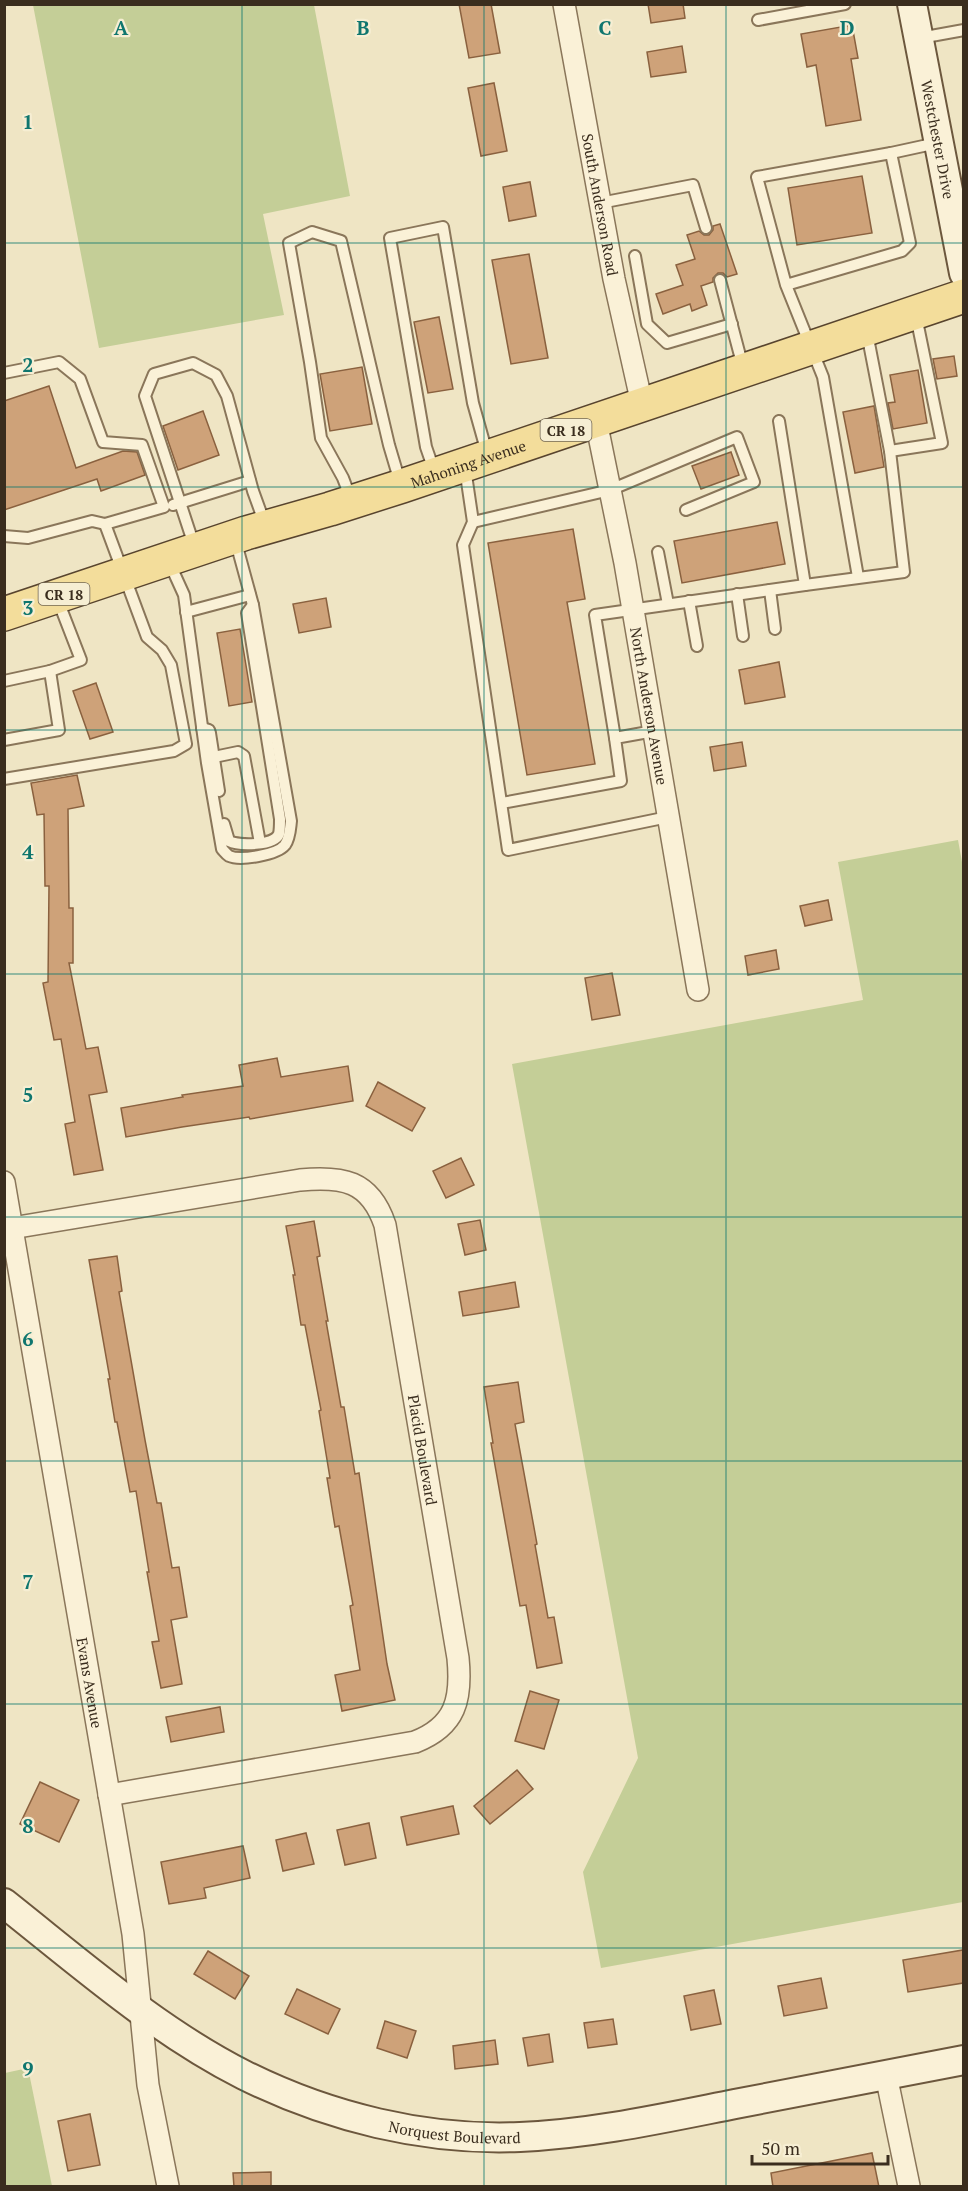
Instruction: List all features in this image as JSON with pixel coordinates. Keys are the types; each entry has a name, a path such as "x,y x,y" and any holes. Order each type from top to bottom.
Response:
{"main road":[{"name":"Mahoning Avenue","path":"4,614 234,537 402,486 963,296"}],"street":[{"name":"South Anderson Road","path":"564,4 625,331 642,404"},
{"name":"Westchester Drive","path":"912,4 963,273"},
{"name":"North Anderson Avenue","path":"596,420 633,610 698,990"},
{"name":"Placid Boulevard","path":"12,1228 300,1179 327,1177 344,1180 357,1186 372,1199 381,1215 389,1248 458,1658 460,1679 458,1699 452,1714 429,1736 415,1742 109,1796"},
{"name":"Evans Avenue","path":"4,1182 133,1934 148,2085 168,2187"},
{"name":"Norquest Boulevard","path":"4,1903 192,2046 244,2075 293,2097 371,2121 413,2130 460,2136 518,2137 577,2132 654,2120 963,2060"},
{"path":"886,2075 909,2187"}],"lane":[{"path":"758,20 845,4"},
{"path":"918,39 963,30"},
{"path":"858,577 823,377 786,285 757,177 938,143"},
{"path":"786,285 902,251 910,243 891,153"},
{"path":"600,202 693,185 706,228"},
{"path":"462,465 426,447 390,238 443,227 473,403 462,465 473,522 463,545 508,850 668,817"},
{"path":"352,502 343,478 321,438 289,243 312,232 341,241 389,445 402,486"},
{"path":"635,256 647,324 667,343 732,324"},
{"path":"720,280 744,370"},
{"path":"890,451 942,443 915,312"},
{"path":"625,331 647,324"},
{"path":"502,803 621,782 595,615 904,572 890,451 866,329"},
{"path":"4,373 59,362 80,379 103,442 142,446 164,507"},
{"path":"234,537 252,600 291,821 290,834 285,845 275,853 241,858 229,856 222,849 202,728 184,596 180,503 145,396 154,374 193,363 216,375 227,396 250,480 267,527"},
{"path":"779,421 805,585"},
{"path":"473,522 610,490 737,437 754,482 686,510"},
{"path":"4,536 28,538 92,521 105,524 250,480"},
{"path":"4,779 174,751 186,744 171,665 162,650 147,637 105,524"},
{"path":"658,552 668,604"},
{"path":"771,590 775,629"},
{"path":"737,594 743,636"},
{"path":"4,681 50,671 81,660 57,596"},
{"path":"186,612 252,600"},
{"path":"202,728 209,730 210,734 225,832 229,841 248,846 275,839 279,834 280,819 247,613 252,600"},
{"path":"689,601 697,646"},
{"path":"4,740 58,730 50,671"},
{"path":"615,738 654,731"},
{"path":"214,757 238,752 244,756 260,843"}],"green space":[{"path":"33,5 314,5 350,196 263,214 284,315 99,348"},
{"path":"958,840 964,873 963,1902 601,1968 583,1872 638,1758 512,1064 863,1000 838,862"},
{"path":"28,2068 52,2186 5,2186 5,2073"}],"building":[{"path":"459,4 491,4 500,53 469,58"},
{"path":"648,4 683,4 685,18 651,23"},
{"path":"852,25 858,58 851,59 861,120 826,126 816,65 807,67 801,34"},
{"path":"682,46 686,72 651,77 647,52"},
{"path":"494,83 507,151 481,156 468,88"},
{"path":"862,176 872,233 797,245 788,188"},
{"path":"530,182 536,216 509,221 503,187"},
{"path":"720,224 737,274 727,277 723,273 718,273 713,278 713,282 701,286 707,305 692,311 690,304 663,314 656,294 683,285 676,265 695,259 687,235 699,231 704,235 709,235 713,226"},
{"path":"529,254 548,358 511,364 492,260"},
{"path":"439,317 453,389 428,393 414,322"},
{"path":"954,356 957,376 937,379 933,359"},
{"path":"362,367 372,424 330,431 320,374"},
{"path":"918,370 927,423 893,429 888,403 895,402 890,375"},
{"path":"49,386 76,468 123,451 137,452 145,475 101,491 97,479 4,510 4,401"},
{"path":"874,406 884,467 855,473 843,412"},
{"path":"203,411 219,455 178,470 163,426"},
{"path":"731,452 739,475 701,489 692,466"},
{"path":"777,522 785,564 682,583 674,541"},
{"path":"573,529 585,599 567,602 595,764 527,775 488,543"},
{"path":"326,598 331,627 299,633 293,604"},
{"path":"240,629 252,702 229,706 217,633"},
{"path":"779,662 785,697 745,704 739,670"},
{"path":"96,683 113,732 90,739 73,691"},
{"path":"742,742 746,766 714,771 710,747"},
{"path":"77,775 84,806 68,809 69,908 73,908 73,963 69,963 86,1049 98,1047 107,1092 89,1095 103,1170 74,1175 65,1124 75,1122 61,1039 54,1040 43,983 48,982 49,886 45,886 44,814 37,815 31,783"},
{"path":"828,900 832,920 805,926 800,906"},
{"path":"776,950 779,969 748,975 745,956"},
{"path":"612,973 620,1015 592,1020 585,978"},
{"path":"277,1058 281,1077 348,1066 353,1101 126,1137 121,1108 183,1097 182,1095 243,1086 239,1065"},
{"path":"378,1082 425,1108 412,1131 366,1106"},
{"path":"461,1158 474,1185 446,1198 433,1171"},
{"path":"480,1220 486,1250 465,1255 458,1224"},
{"path":"314,1221 320,1256 317,1257 328,1321 326,1321 355,1474 359,1473 387,1664 395,1700 342,1711 335,1675 360,1670 350,1606 353,1605 339,1526 335,1527 327,1478 330,1478 319,1411 321,1410 305,1325 301,1325 286,1226"},
{"path":"117,1256 122,1291 119,1292 157,1503 161,1503 172,1568 179,1567 187,1617 171,1620 182,1684 161,1688 152,1642 159,1641 136,1491 130,1492 117,1422 115,1422 108,1379 110,1379 89,1260"},
{"path":"515,1282 519,1307 463,1316 459,1292"},
{"path":"518,1382 524,1422 515,1424 548,1618 554,1617 562,1663 537,1668 526,1605 520,1606 491,1443 493,1443 484,1387"},
{"path":"530,1691 559,1700 544,1749 515,1741"},
{"path":"220,1707 224,1732 171,1742 166,1717"},
{"path":"517,1770 533,1789 490,1824 474,1806"},
{"path":"40,1782 79,1800 59,1842 20,1824"},
{"path":"453,1806 459,1834 407,1845 401,1817"},
{"path":"369,1823 376,1858 345,1865 337,1830"},
{"path":"306,1833 314,1864 283,1871 276,1840"},
{"path":"243,1846 250,1878 204,1888 206,1898 169,1904 161,1862"},
{"path":"963,1950 963,1983 908,1992 903,1960"},
{"path":"208,1951 249,1976 235,1999 194,1974"},
{"path":"821,1978 827,2008 784,2016 778,1986"},
{"path":"297,1989 340,2009 328,2034 285,2014"},
{"path":"714,1990 721,2024 691,2030 684,1996"},
{"path":"613,2019 617,2044 588,2048 584,2023"},
{"path":"385,2021 416,2031 407,2058 377,2048"},
{"path":"549,2034 553,2062 528,2066 523,2038"},
{"path":"495,2040 498,2064 455,2069 453,2046"},
{"path":"90,2114 100,2165 68,2171 58,2121"},
{"path":"872,2153 879,2187 773,2187 771,2173"},
{"path":"271,2172 271,2187 234,2187 233,2173"}]}
